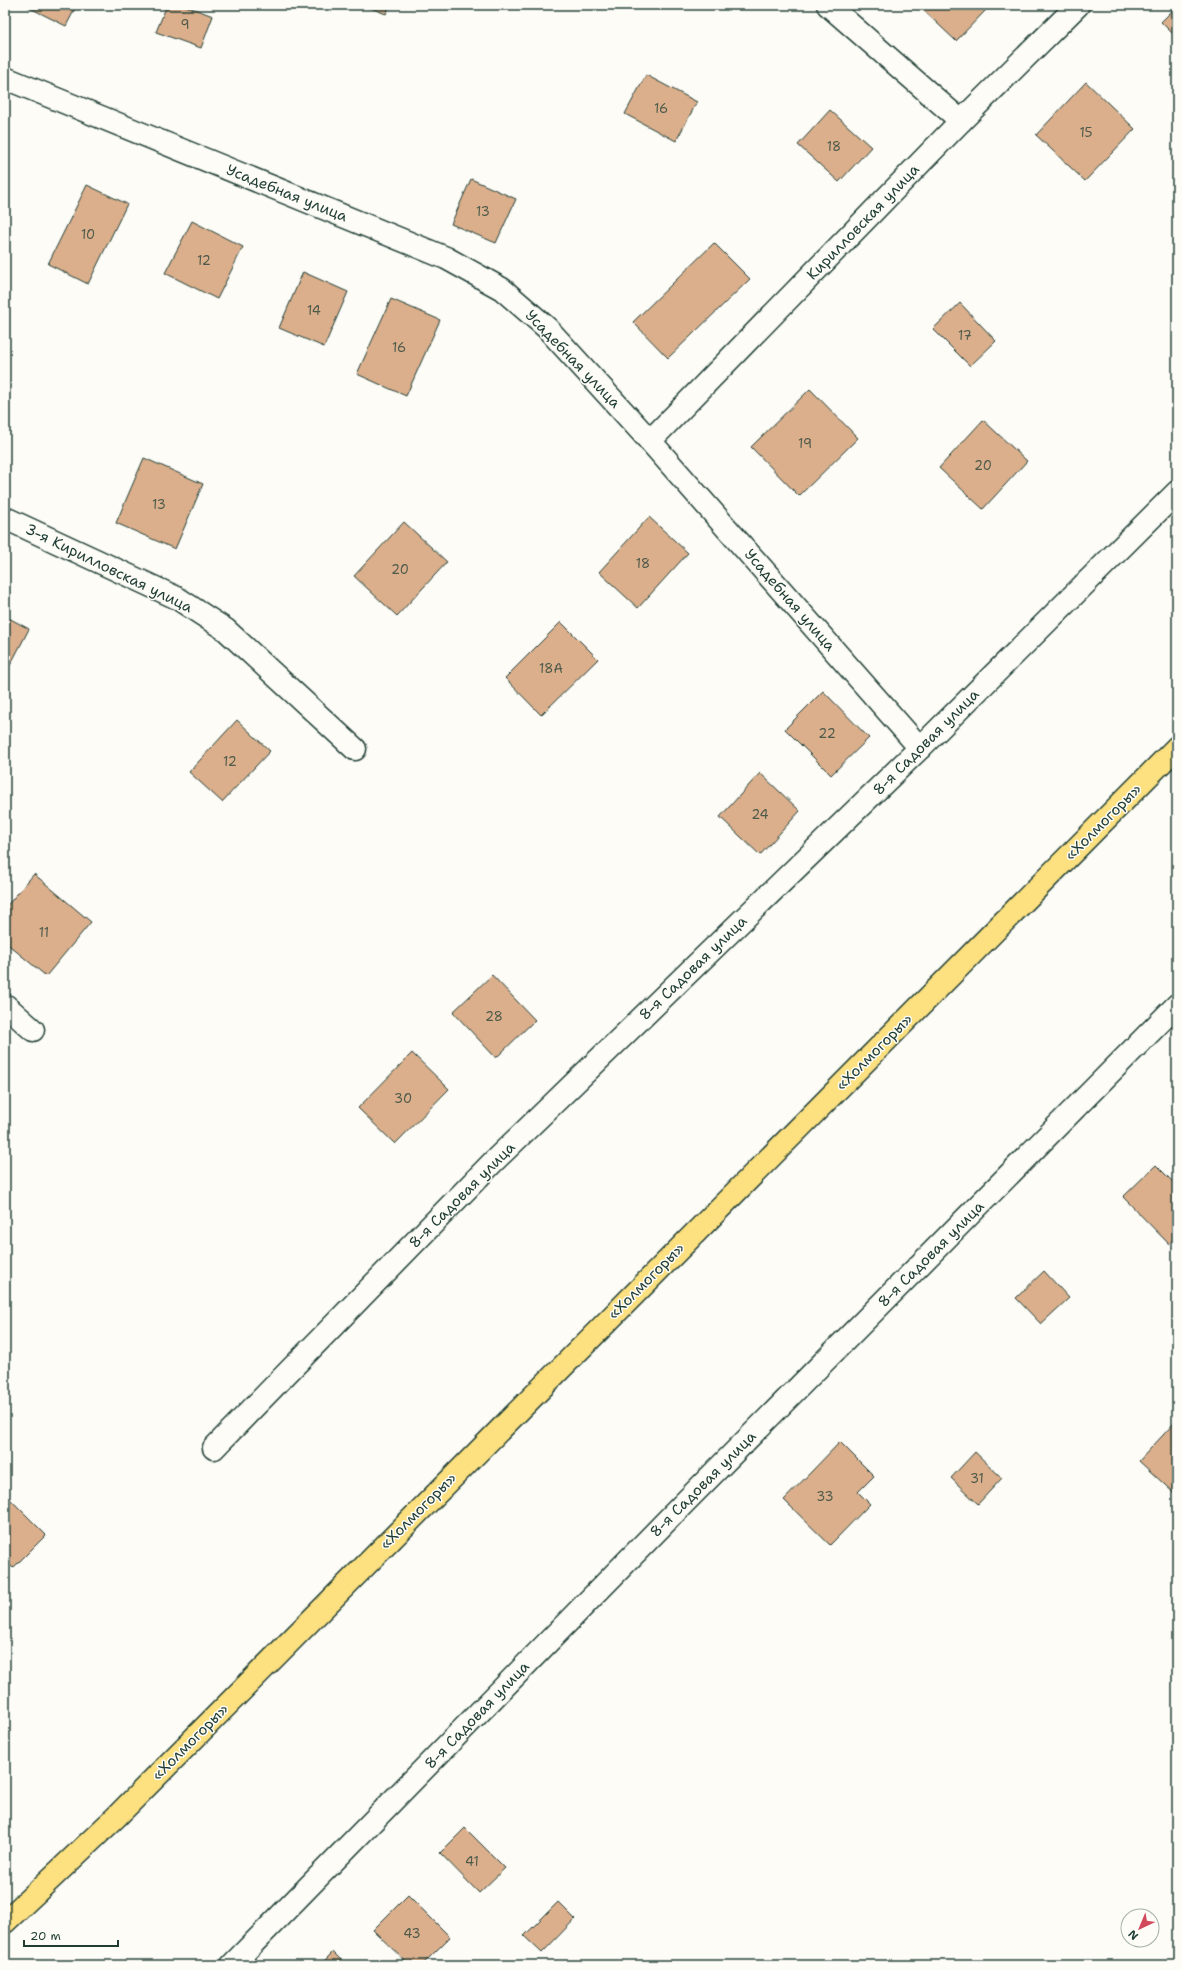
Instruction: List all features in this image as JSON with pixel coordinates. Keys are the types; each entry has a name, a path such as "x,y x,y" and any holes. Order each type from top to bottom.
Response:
{"highway":[{"name":"«Холмогоры»","path":"5,1922 116,1817 1177,747"},
{"name":"«Холмогоры»","path":"5,1940 116,1817"}],"street":[{"path":"828,5 962,121"},
{"name":"Кирилловская улица","path":"650,441 962,121 1078,5"},
{"name":"Усадебная улица","path":"5,78 446,258 502,289 547,328 650,441 920,748"},
{"name":"8-я Садовая улица","path":"214,1448 493,1162 920,748 1177,492"},
{"name":"3-я Кирилловская улица","path":"5,518 177,598 226,630 355,750"},
{"path":"5,1005 33,1030"},
{"name":"8-я Садовая улица","path":"232,1965 698,1489 1177,1005"}],"building":[{"path":"24,5 77,5 66,26"},
{"path":"167,5 183,5 213,16 201,48 156,32"},
{"path":"363,5 390,5 386,14"},
{"path":"924,5 981,5 986,10 956,41 921,8"},
{"path":"1177,6 1177,38 1161,22"},
{"path":"646,75 697,102 676,141 625,114"},
{"path":"1086,82 1135,129 1085,181 1036,135"},
{"path":"830,110 871,147 839,182 798,145"},
{"path":"471,179 516,199 496,243 451,224"},
{"path":"87,185 127,204 88,284 48,264"},
{"path":"192,221 243,247 217,299 165,273"},
{"path":"714,243 750,279 668,358 633,322"},
{"path":"303,272 348,292 324,347 279,328"},
{"path":"391,299 440,320 406,396 357,374"},
{"path":"960,303 996,341 970,366 933,329"},
{"path":"810,389 858,438 799,496 751,447"},
{"path":"983,420 1027,461 983,509 939,468"},
{"path":"144,458 203,484 175,549 116,523"},
{"path":"649,517 688,553 638,608 599,572"},
{"path":"404,522 447,562 397,616 354,576"},
{"path":"5,616 29,629 5,675"},
{"path":"561,622 598,659 541,715 505,678"},
{"path":"823,691 869,738 831,775 785,729"},
{"path":"237,720 270,751 222,802 189,772"},
{"path":"760,773 800,811 760,855 720,817"},
{"path":"34,874 91,922 46,976 5,942 5,908"},
{"path":"492,975 535,1020 496,1058 453,1012"},
{"path":"412,1053 449,1089 395,1144 358,1108"},
{"path":"1156,1165 1177,1186 1177,1235 1169,1244 1123,1197"},
{"path":"1044,1271 1069,1298 1041,1324 1016,1298"},
{"path":"1176,1421 1177,1422 1177,1496 1139,1461"},
{"path":"840,1442 874,1476 858,1492 870,1504 830,1545 784,1500"},
{"path":"975,1452 1002,1478 978,1504 951,1478"},
{"path":"5,1494 46,1535 13,1568 5,1560"},
{"path":"465,1828 505,1868 479,1893 440,1853"},
{"path":"408,1895 450,1937 422,1965 409,1965 373,1930"},
{"path":"558,1902 575,1919 542,1953 524,1936"},
{"path":"333,1952 346,1965 320,1965"}]}
